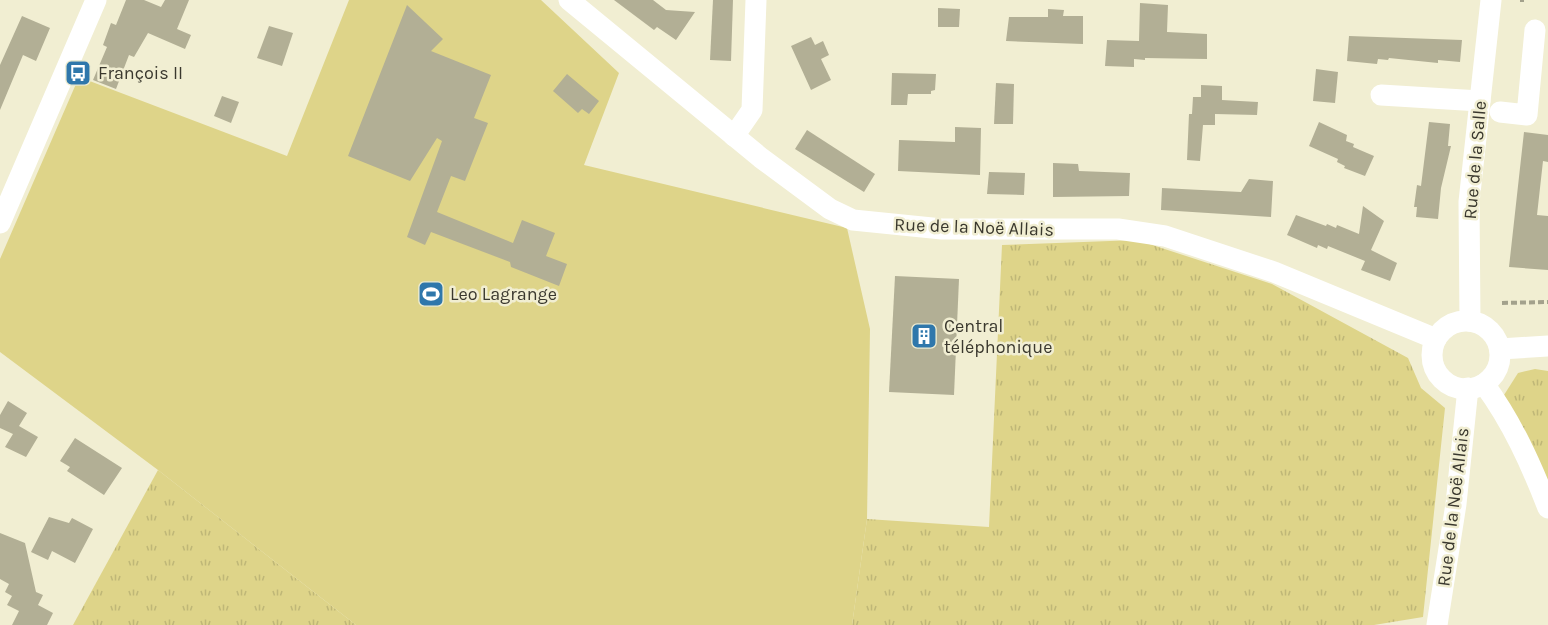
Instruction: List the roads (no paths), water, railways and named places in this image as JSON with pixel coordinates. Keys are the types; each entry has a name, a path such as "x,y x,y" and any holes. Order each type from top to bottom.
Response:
{"street":[{"path":"0,223 96,0"},
{"name":"Rue de la Noë Allais","path":"569,0 803,190 830,209 853,220 942,229 1118,229 1165,236 1274,272 1436,339"},
{"path":"734,136 752,110 756,0"},
{"name":"Rue de la Salle","path":"1470,321 1469,202 1491,0"},
{"path":"1500,112 1527,115 1535,30"},
{"path":"1381,94 1480,101"},
{"path":"1476,386 1498,368 1500,349 1489,330 1470,321 1450,325 1436,339 1433,350 1438,373 1446,381 1476,386 1512,428 1532,467 1548,507"},
{"path":"1500,349 1548,346"},
{"name":"Rue de la Noë Allais","path":"1437,625 1476,386"}],"place":[{"name":"François II","path":"78,73"},
{"name":"Leo Lagrange","path":"431,294"},
{"name":"Central téléphonique","path":"924,336"}]}
